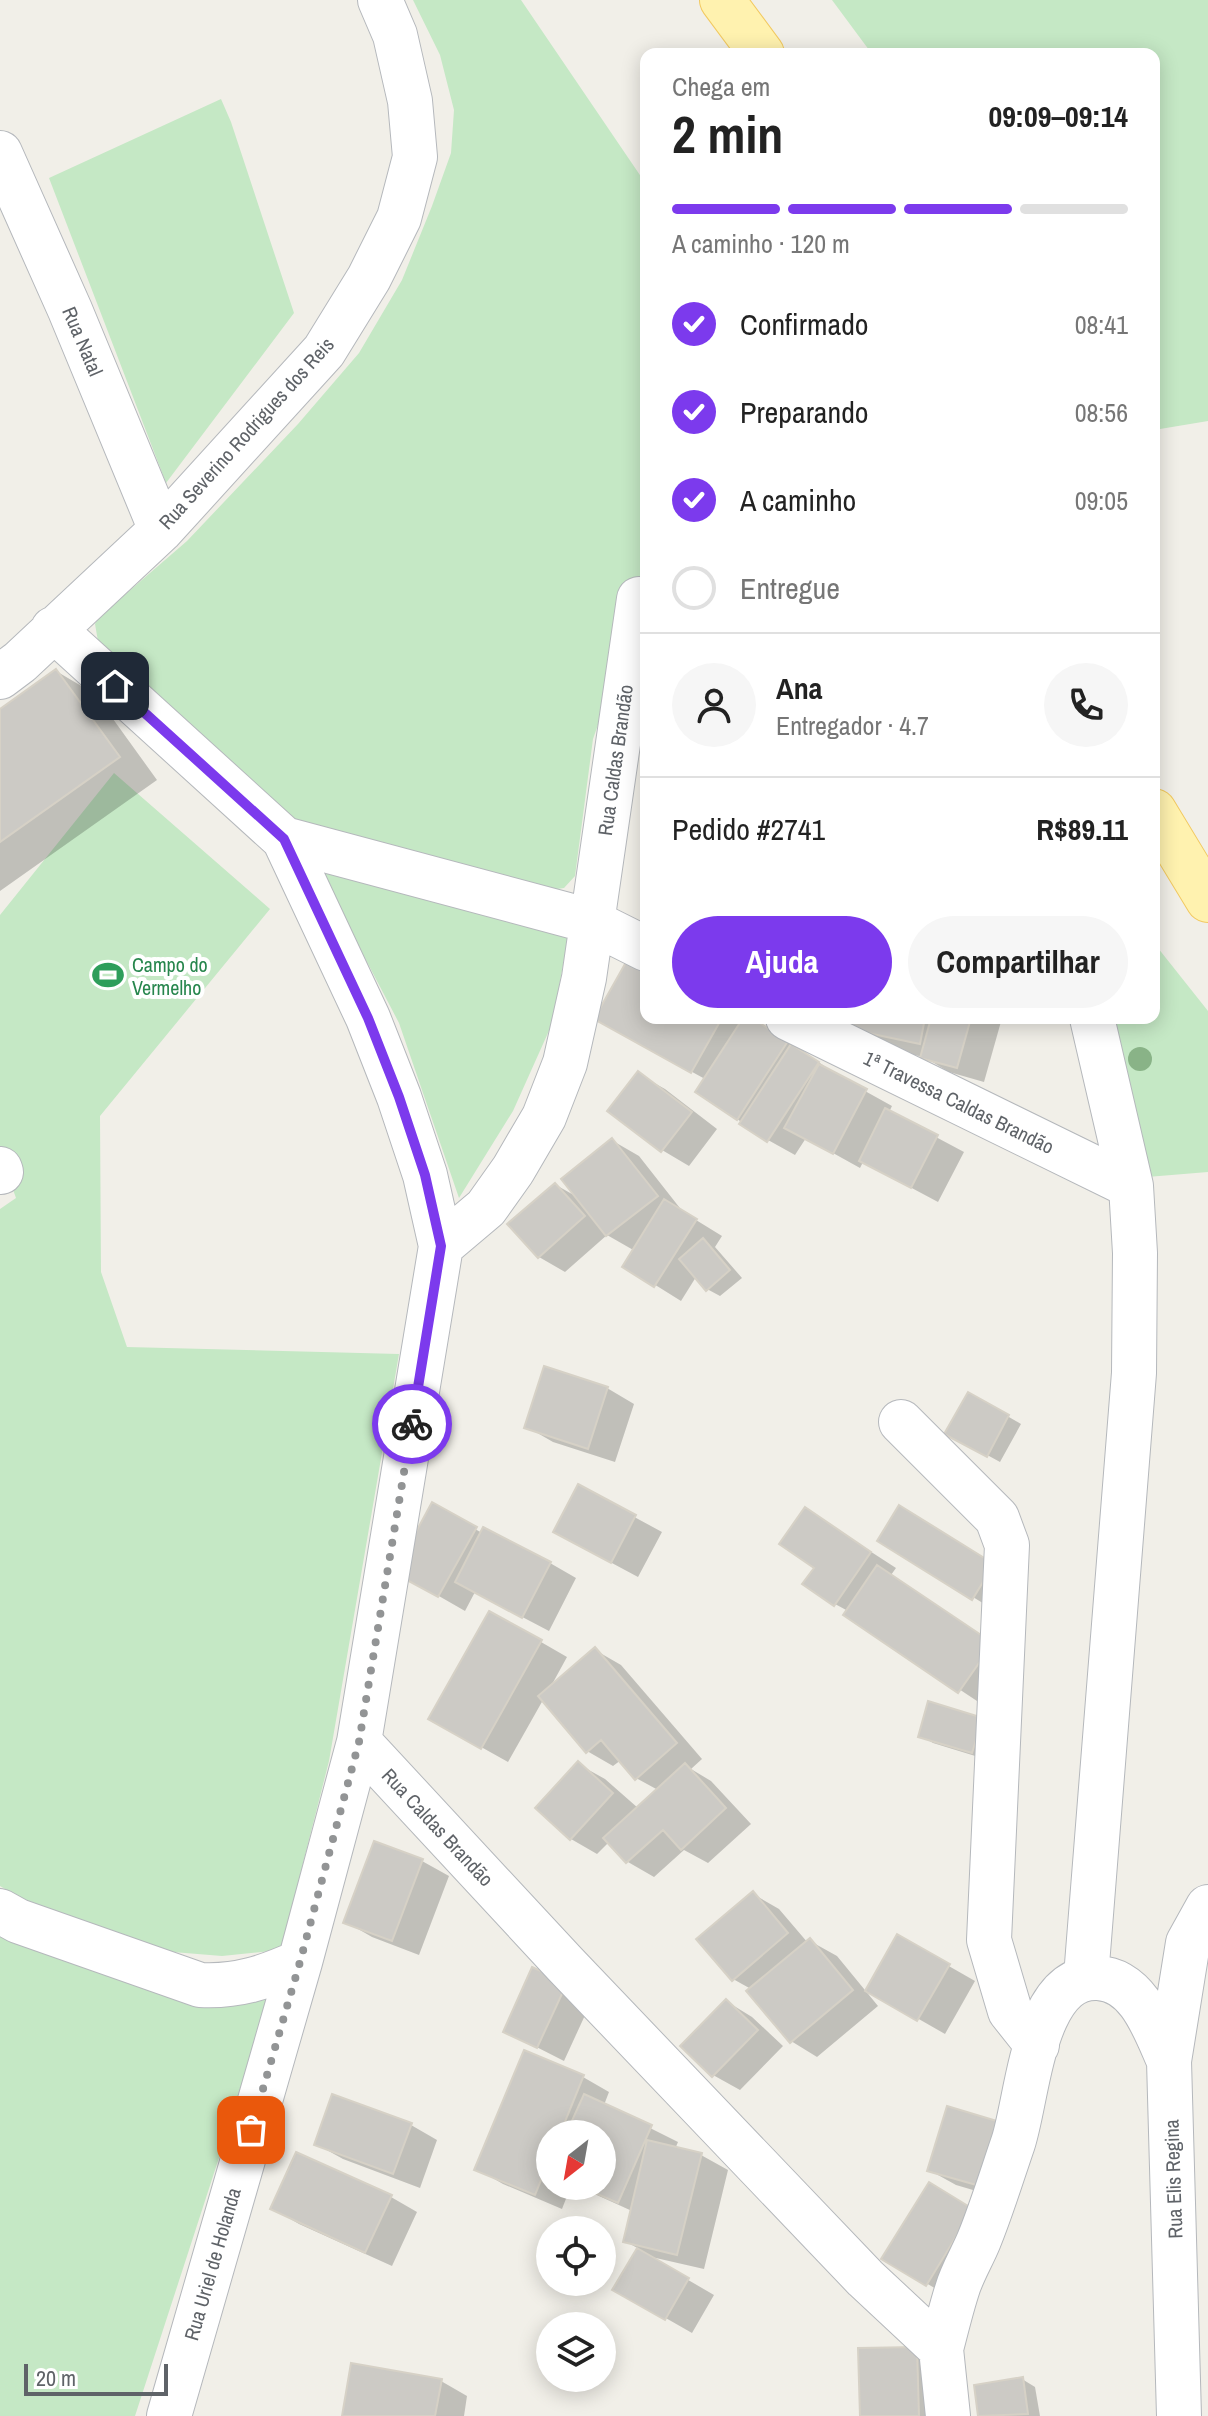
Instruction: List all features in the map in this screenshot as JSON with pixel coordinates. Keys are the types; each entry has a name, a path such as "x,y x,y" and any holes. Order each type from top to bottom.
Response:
{"main road":[{"path":"722,0 758,48"},
{"path":"1160,821 1208,900"}],"street":[{"name":"Rua Severino Rodrigues dos Reis","path":"0,677 20,662 161,530 324,351 369,278 399,218 415,157 410,101 395,35 380,0"},
{"name":"Rua Natal","path":"0,153 70,310 161,530"},
{"name":"Rua Caldas Brandão","path":"441,1246 486,1208 513,1170 544,1117 565,1063 584,978 639,599"},
{"path":"53,629 284,839 368,1018 425,1175 441,1246 359,1742"},
{"path":"284,839 590,921 640,946"},
{"name":"1ª Travessa Caldas Brandão","path":"800,1024 1131,1186"},
{"path":"1086,1977 1134,1373 1135,1253 1131,1186 1093,1024"},
{"path":"901,1422 997,1518 1007,1545 989,1940 1010,2011 1037,2045"},
{"name":"Rua Caldas Brandão","path":"359,1742 565,1964 865,2278 941,2349"},
{"name":"Rua Uriel de Holanda","path":"169,2416 300,1962 359,1742"},
{"path":"9,1916 200,1985 227,1986 261,1979 300,1962"},
{"name":"Rua Elis Regina","path":"1179,2416 1169,2061 1198,1925"},
{"path":"948,2416 941,2349 958,2287 979,2239 1015,2138 1037,2045 1054,2001 1063,1991 1086,1977 1104,1978 1124,1988 1144,2007 1169,2061"}],"green space":[{"path":"413,0 521,0 640,175 640,659 608,696 593,739 575,876 564,888 543,891 311,834 99,647 95,624 99,617 187,541 298,424 359,353 402,280 451,153 454,110 440,55"},
{"path":"832,0 1208,0 1208,421 1160,429 1160,48 868,48"},
{"path":"221,99 294,313 166,483 49,178"},
{"path":"114,773 270,909 100,1116 101,1272 127,1347 399,1354 329,1761 281,1950 222,1956 136,1949 47,1914 0,1886 0,1209 16,1198 0,1153 0,915"},
{"path":"313,859 570,928 552,1024 513,1111 459,1198 399,1023"},
{"path":"1160,951 1208,1011 1208,1172 1135,1178 1109,1024 1160,1024"},
{"path":"0,1919 207,1998 250,2003 271,1998 135,2416 0,2416"}],"building":[{"path":"56,669 120,757 0,842 0,709"},
{"path":"630,955 640,960 640,1024 719,1024 691,1073 594,1019"},
{"path":"739,1024 761,1024 788,1041 737,1120 695,1092"},
{"path":"845,1024 924,1024 920,1044 844,1028"},
{"path":"929,1024 969,1024 957,1068 920,1058"},
{"path":"791,1044 819,1062 767,1142 739,1124"},
{"path":"819,1064 867,1089 833,1154 784,1128"},
{"path":"638,1071 692,1112 661,1152 607,1111"},
{"path":"885,1108 938,1135 911,1188 859,1161"},
{"path":"612,1138 658,1196 606,1236 561,1179"},
{"path":"555,1183 585,1216 538,1258 507,1224"},
{"path":"664,1199 697,1219 654,1287 622,1267"},
{"path":"703,1238 730,1270 706,1291 679,1259"},
{"path":"544,1366 608,1387 588,1449 524,1428"},
{"path":"968,1392 1009,1415 987,1457 944,1434"},
{"path":"578,1484 636,1515 611,1563 553,1532"},
{"path":"432,1502 477,1527 438,1597 394,1573"},
{"path":"899,1505 994,1564 972,1600 877,1541"},
{"path":"805,1507 871,1552 834,1606 802,1584 814,1568 779,1544"},
{"path":"483,1527 551,1562 522,1618 455,1582"},
{"path":"877,1565 993,1643 958,1693 843,1615"},
{"path":"489,1611 542,1640 481,1749 428,1719"},
{"path":"595,1647 677,1743 635,1780 601,1740 586,1753 538,1696"},
{"path":"928,1701 983,1718 972,1753 918,1737"},
{"path":"578,1761 613,1793 570,1840 535,1808"},
{"path":"685,1763 726,1808 681,1850 663,1830 626,1863 603,1838"},
{"path":"374,1841 423,1859 392,1941 343,1923"},
{"path":"753,1891 788,1933 732,1981 696,1939"},
{"path":"897,1934 950,1964 917,2021 865,1991"},
{"path":"810,1938 853,1990 790,2043 746,1991"},
{"path":"532,1967 567,1983 537,2048 503,2032"},
{"path":"726,1999 758,2030 712,2077 680,2046"},
{"path":"524,2050 584,2075 566,2120 536,2120 535,2195 474,2170"},
{"path":"332,2094 412,2123 393,2174 314,2145"},
{"path":"584,2094 652,2125 618,2203 611,2200 616,2200 616,2120 572,2120"},
{"path":"947,2106 1000,2122 980,2186 927,2171"},
{"path":"647,2140 702,2153 677,2255 623,2242"},
{"path":"296,2152 392,2195 365,2253 270,2209"},
{"path":"929,2182 973,2209 926,2286 881,2259"},
{"path":"637,2248 689,2278 665,2320 616,2292 616,2283"},
{"path":"917,2347 919,2416 860,2416 858,2348"},
{"path":"351,2363 442,2379 435,2416 342,2416"},
{"path":"1023,2377 1028,2414 978,2416 974,2385"}],"way so far":[{"path":"251,2130 359,1742 412,1424"}],"place":[{"name":"Campo do Vermelho","path":"108,975"}],"route":[{"path":"115,686 284,839 368,1018 425,1175 441,1246 412,1424"}]}
